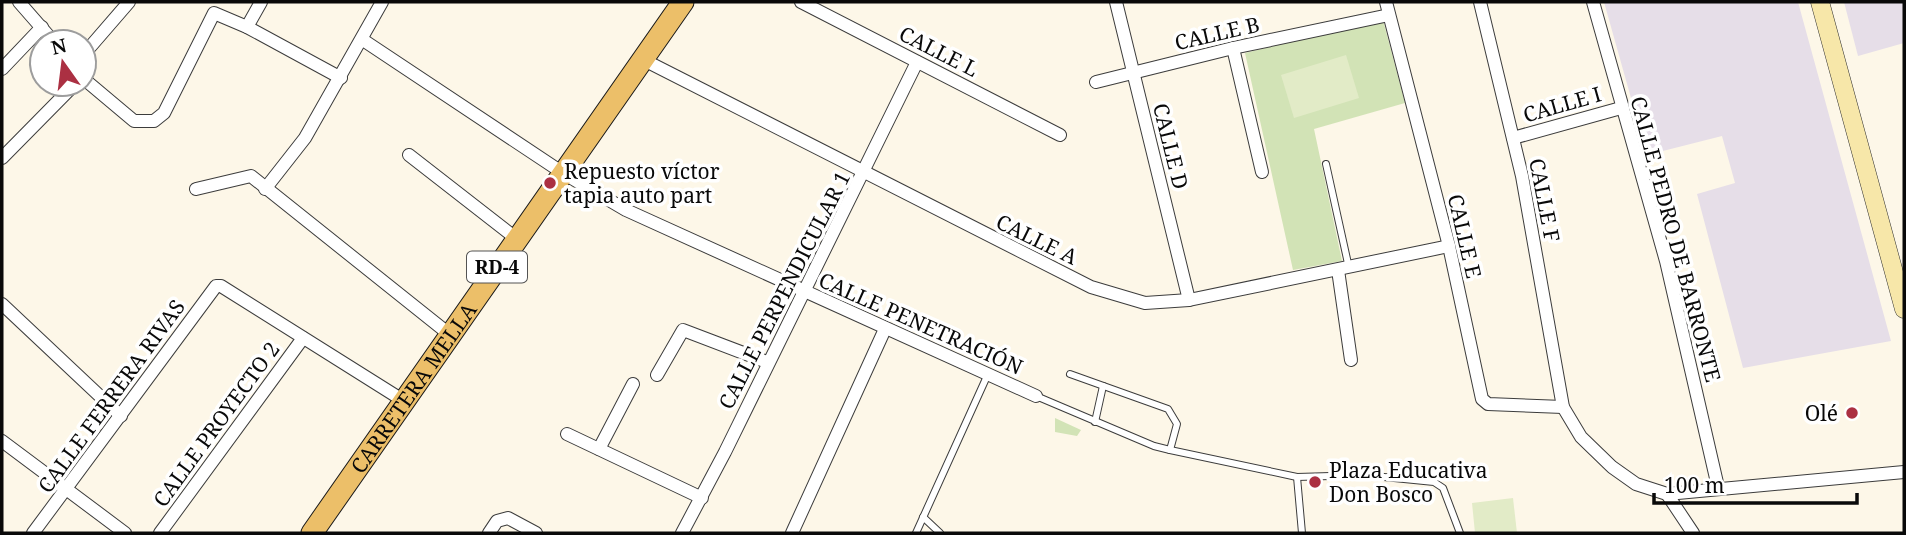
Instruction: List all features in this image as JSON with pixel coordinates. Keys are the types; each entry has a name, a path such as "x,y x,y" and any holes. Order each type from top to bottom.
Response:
{"main road":[{"name":"CARRETERA MELLA","path":"312,533 564,173 640,58 682,2"},
{"path":"1820,2 1904,309"}],"street":[{"path":"3,66 42,27 19,2"},
{"path":"98,38 130,2"},
{"path":"247,27 261,2"},
{"name":"CALLE L","path":"801,2 1060,135"},
{"name":"CALLE D","path":"1116,2 1189,300"},
{"name":"CALLE F","path":"1480,2 1513,138 1563,407"},
{"name":"CALLE PEDRO DE BARRONTE","path":"1593,2 1662,249 1718,487"},
{"path":"265,189 305,138 363,40 378,3"},
{"name":"CALLE B","path":"1096,82 1387,8"},
{"name":"CALLE E","path":"1387,8 1449,246 1482,399 1488,404 1563,407"},
{"path":"98,91 134,121 155,121 164,113 212,15 217,13 341,78"},
{"name":"CALLE PENETRACIÓN","path":"363,40 564,173 626,210 1036,396"},
{"path":"1233,48 1262,172"},
{"name":"CALLE A","path":"640,58 1091,287 1144,303 1189,300 1449,246"},
{"name":"CALLE PERPENDICULAR 1","path":"681,533 702,498 917,62"},
{"path":"2,158 61,98"},
{"name":"CALLE I","path":"1513,138 1621,108"},
{"path":"409,155 517,239"},
{"path":"196,190 248,176 449,334"},
{"path":"1344,269 1351,360"},
{"name":"CALLE FERRERA RIVAS","path":"33,533 216,286 221,286 303,338"},
{"path":"2,304 121,416"},
{"path":"792,533 885,329"},
{"path":"657,375 680,332 687,330 767,362"},
{"path":"303,338 404,401"},
{"name":"CALLE PROYECTO 2","path":"160,533 303,338"},
{"path":"599,449 633,384"},
{"path":"1563,407 1581,437 1612,467 1636,484 1667,494 1718,487 1847,480 1904,472"},
{"path":"567,434 702,498"},
{"path":"2,440 125,533"},
{"path":"1667,494 1693,533"},
{"path":"489,533 497,521 508,518 536,533"}],"lane":[{"path":"1326,164 1344,269"},
{"path":"916,533 988,374"},
{"path":"1070,374 1168,409 1177,424 1170,450"},
{"path":"1095,422 1103,386"},
{"path":"1036,396 1170,450 1297,477 1364,475 1434,482 1443,488 1460,533"},
{"path":"1297,477 1302,533"},
{"path":"923,517 940,533"}],"shaded area":[{"path":"1604,2 1798,2 1891,341 1743,368 1697,194 1735,183 1722,136 1647,155"},
{"path":"1844,2 1904,2 1904,43 1858,56"}],"green space":[{"path":"1383,20 1405,103 1314,129 1342,261 1293,270 1245,53"},
{"path":"1346,55 1359,98 1294,118 1281,75"},
{"path":"1055,418 1081,430 1077,436 1055,432"},
{"path":"1513,498 1517,533 1475,533 1472,503"}],"place":[{"name":"Repuesto víctor tapia auto part","path":"550,183"},
{"name":"Olé","path":"1852,413"},
{"name":"Plaza Educativa Don Bosco","path":"1315,482"}]}
